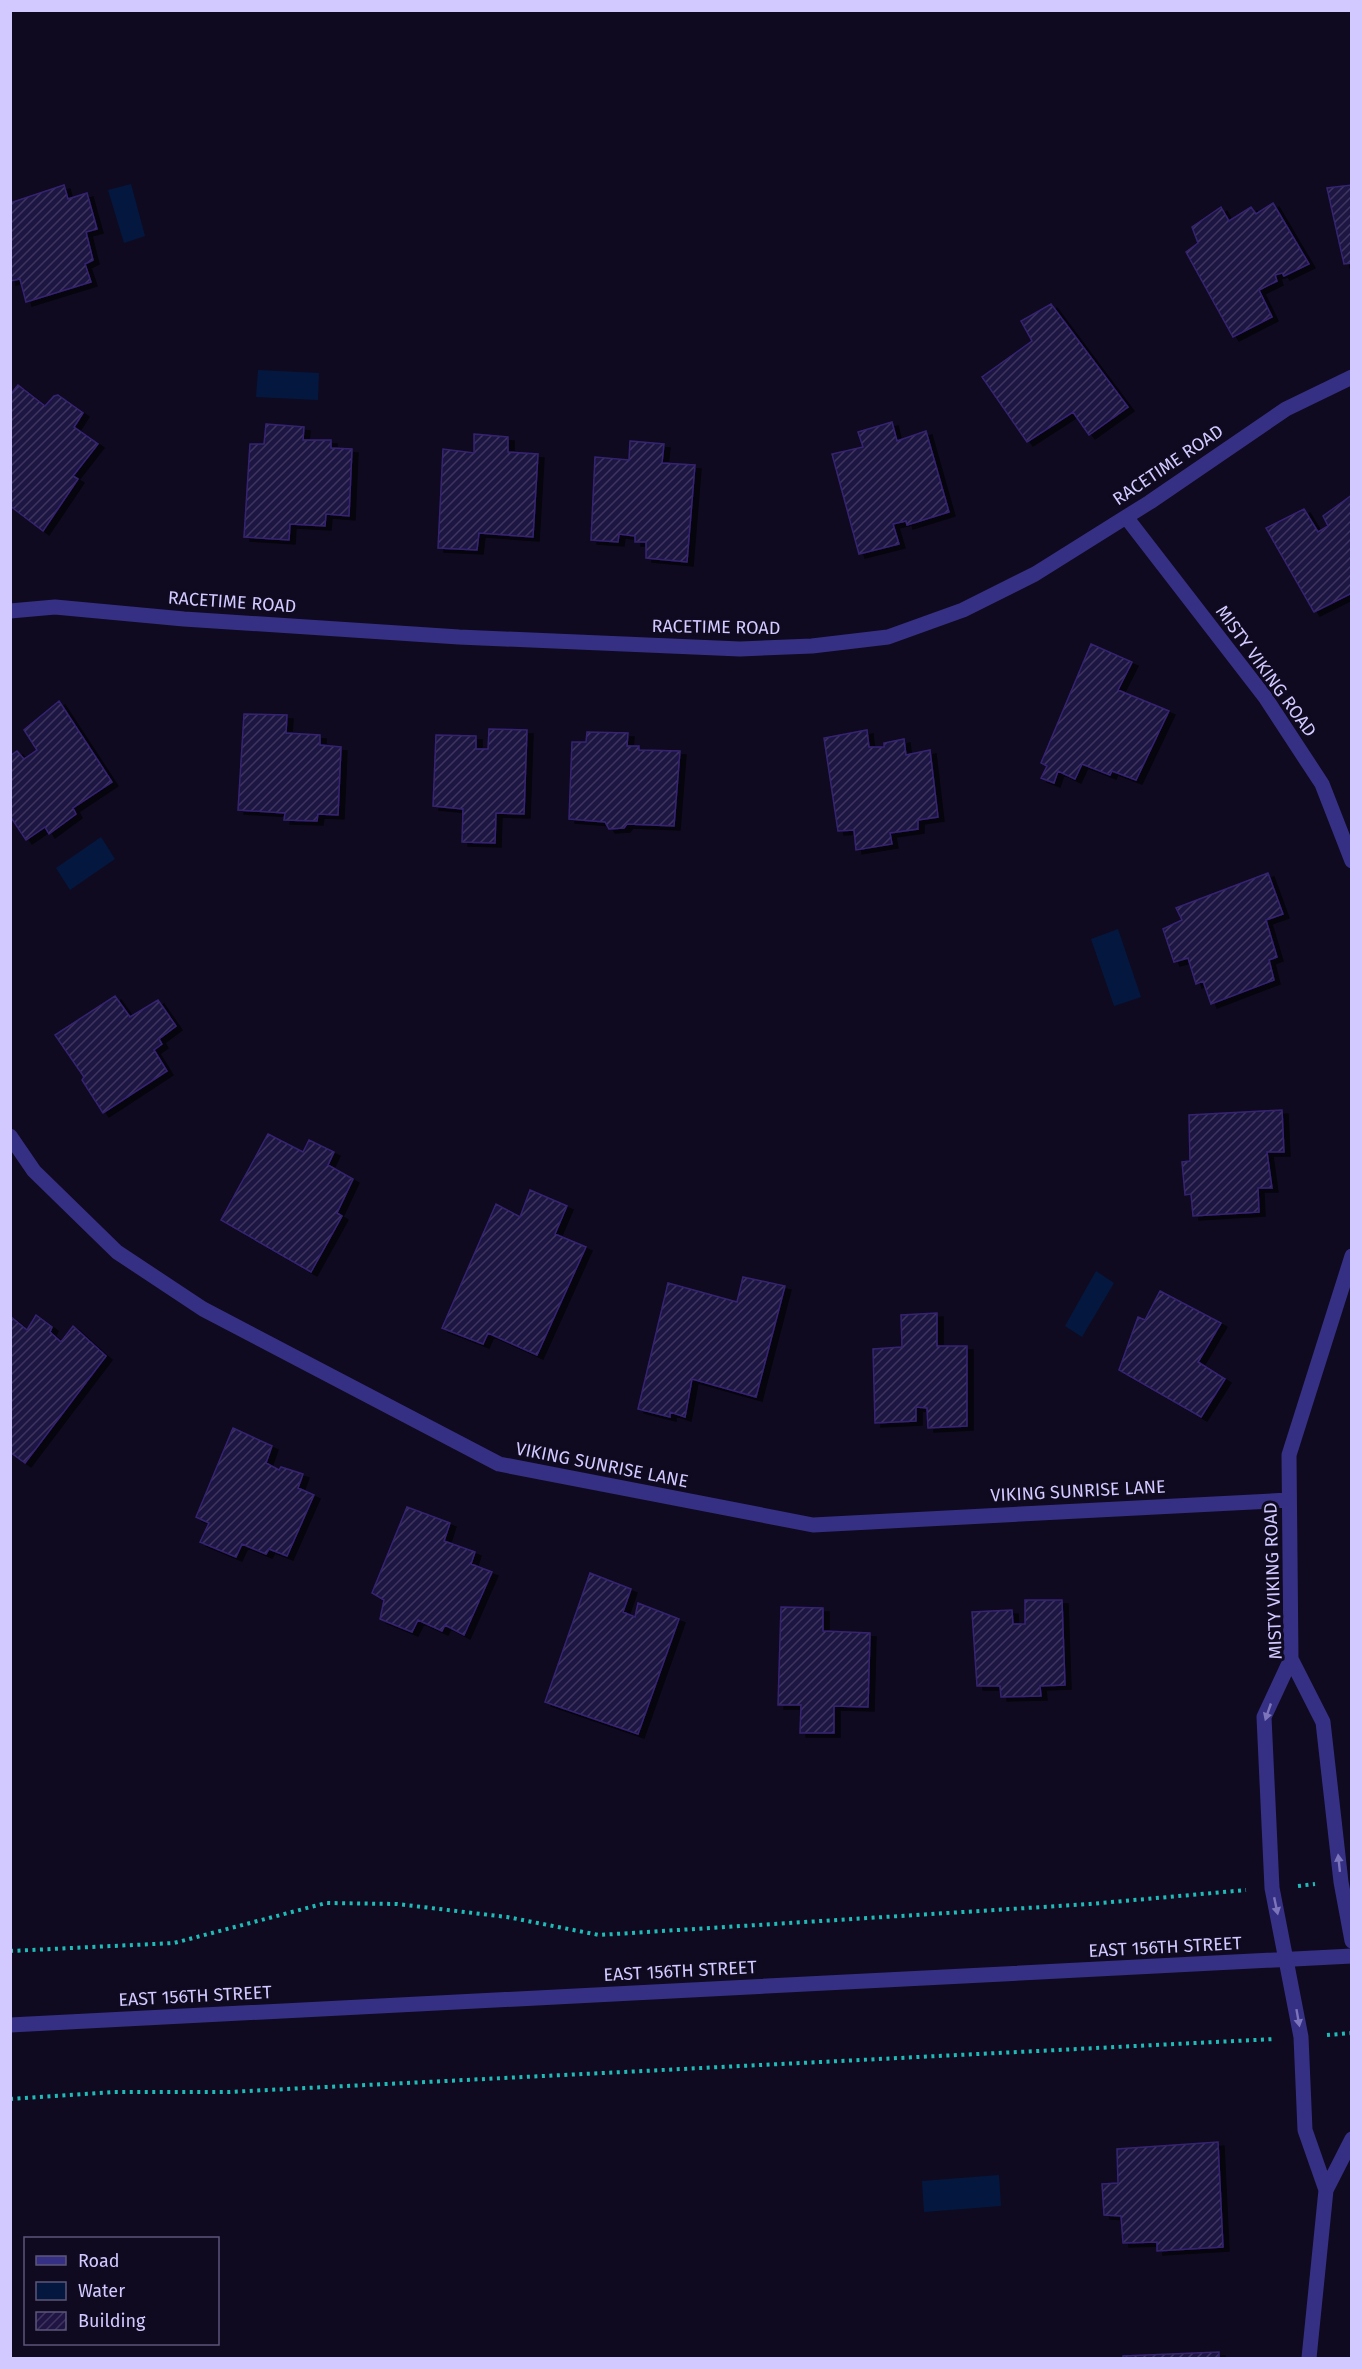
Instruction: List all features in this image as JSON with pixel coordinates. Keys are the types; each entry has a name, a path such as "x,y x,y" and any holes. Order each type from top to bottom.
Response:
{"street":[{"name":"RACETIME ROAD","path":"10,610 55,607 184,619 459,637 740,649 812,646 888,637 963,610 1035,574 1126,517 1286,409 1352,377"},
{"name":"MISTY VIKING ROAD","path":"1126,517 1265,697 1322,784 1352,861"},
{"name":"VIKING SUNRISE LANE","path":"10,1136 34,1171 117,1252 203,1309 499,1464 813,1525 1289,1500"},
{"name":"MISTY VIKING ROAD","path":"1352,1256 1289,1455 1291,1659 1323,1722 1341,1882 1352,1941"},
{"path":"1291,1659 1264,1717 1272,1888 1301,2037 1305,2130 1326,2190"},
{"name":"EAST 156TH STREET","path":"10,2025 1352,1956"},
{"path":"1309,2358 1326,2190 1352,2139"}],"path":[{"path":"10,1952 174,1943 326,1903 397,1904 507,1917 599,1935 1090,1904 1341,1882"},
{"path":"10,2099 114,2092 228,2092 1352,2033"}],"water":[{"path":"131,184 145,236 124,243 108,190"},
{"path":"258,370 319,373 318,400 256,397"},
{"path":"101,837 115,859 70,890 56,868"},
{"path":"1118,929 1141,997 1114,1006 1091,939"},
{"path":"1096,1271 1114,1283 1082,1337 1065,1326"},
{"path":"999,2175 1001,2206 924,2212 922,2181"}],"building":[{"path":"64,185 68,199 87,193 97,229 86,232 93,260 85,264 91,282 26,302 20,279 10,281 10,203"},
{"path":"1352,185 1352,263 1344,264 1327,188"},
{"path":"1273,203 1309,264 1284,276 1282,273 1275,275 1277,281 1259,290 1272,317 1233,337 1186,252 1198,243 1192,227 1221,207 1229,221 1251,207 1256,214"},
{"path":"1051,304 1128,407 1089,435 1073,412 1027,442 982,377 1032,341 1021,321"},
{"path":"18,385 45,406 54,396 58,395 83,413 74,427 98,444 73,476 78,479 43,531 10,506 10,395"},
{"path":"892,422 897,441 926,431 949,512 907,525 906,521 893,524 899,544 859,554 832,454 863,447 858,432"},
{"path":"266,424 304,427 303,440 331,440 331,448 352,449 349,516 326,514 325,526 290,524 289,540 244,537 250,444 264,444"},
{"path":"474,434 508,437 508,452 538,454 533,537 479,533 477,550 438,548 443,449 474,453"},
{"path":"630,441 664,444 662,463 695,465 687,562 646,558 646,542 635,542 635,536 619,534 618,542 591,540 595,457 629,460"},
{"path":"1352,495 1352,593 1314,612 1266,528 1304,509 1318,532 1328,526 1323,516"},
{"path":"1091,644 1132,662 1118,690 1169,711 1136,780 1112,771 1110,775 1082,764 1075,779 1058,771 1054,783 1041,778 1047,766 1041,763"},
{"path":"59,701 112,782 73,808 76,814 49,834 45,827 26,840 10,816 10,756 17,751 24,759 37,750 24,730"},
{"path":"244,714 287,715 286,733 320,735 320,745 341,747 338,815 318,814 317,821 284,820 285,813 238,810"},
{"path":"489,729 527,730 524,814 496,813 495,843 462,842 463,809 433,806 436,735 476,736 476,749 488,749"},
{"path":"867,730 869,747 884,747 884,743 904,739 906,755 930,750 938,817 918,820 918,829 890,833 892,844 856,850 854,830 838,831 824,738"},
{"path":"587,732 628,733 627,746 639,746 639,750 680,751 674,826 627,824 624,828 609,829 605,822 569,819 572,742 586,742"},
{"path":"1268,873 1283,914 1266,920 1277,957 1269,960 1274,980 1211,1004 1203,981 1196,984 1188,958 1174,962 1163,929 1182,920 1176,908"},
{"path":"115,996 130,1017 158,1000 176,1026 159,1039 162,1044 154,1050 167,1071 103,1113 82,1080 84,1077 55,1035"},
{"path":"1282,1110 1284,1152 1267,1152 1272,1188 1258,1188 1259,1212 1193,1216 1191,1194 1185,1195 1182,1162 1190,1161 1189,1115"},
{"path":"268,1134 303,1152 309,1140 334,1152 328,1165 353,1179 337,1213 342,1216 311,1272 221,1220"},
{"path":"530,1190 567,1206 555,1234 586,1247 537,1355 488,1333 483,1344 442,1328 496,1204 520,1217"},
{"path":"743,1277 785,1286 756,1397 692,1379 685,1417 670,1412 670,1417 638,1409 668,1283 737,1302"},
{"path":"1160,1291 1221,1323 1198,1362 1225,1379 1201,1417 1119,1370 1138,1317 1145,1320"},
{"path":"937,1313 937,1346 967,1346 967,1426 928,1428 927,1408 916,1407 916,1421 875,1423 873,1349 902,1347 901,1315"},
{"path":"36,1315 52,1327 50,1332 61,1342 73,1326 106,1356 25,1463 10,1452 10,1316 27,1330"},
{"path":"233,1428 272,1446 266,1463 279,1470 281,1467 303,1474 298,1488 314,1495 287,1556 269,1549 266,1554 242,1544 236,1557 200,1542 209,1523 196,1517"},
{"path":"407,1507 450,1523 444,1541 475,1552 471,1564 492,1572 464,1635 445,1625 442,1631 418,1620 412,1632 380,1619 384,1600 372,1593"},
{"path":"590,1573 631,1589 623,1612 635,1617 638,1603 679,1619 638,1734 545,1702"},
{"path":"1025,1600 1062,1600 1065,1685 1040,1686 1041,1696 1001,1697 1000,1686 977,1686 972,1612 1012,1610 1013,1624 1025,1624"},
{"path":"781,1607 823,1608 823,1631 870,1633 868,1707 834,1706 834,1733 800,1733 801,1705 778,1705"},
{"path":"1218,2142 1223,2247 1157,2251 1157,2242 1123,2243 1121,2216 1104,2215 1102,2184 1118,2183 1117,2149"},
{"path":"1219,2352 1219,2358 1123,2358 1123,2356"}]}
